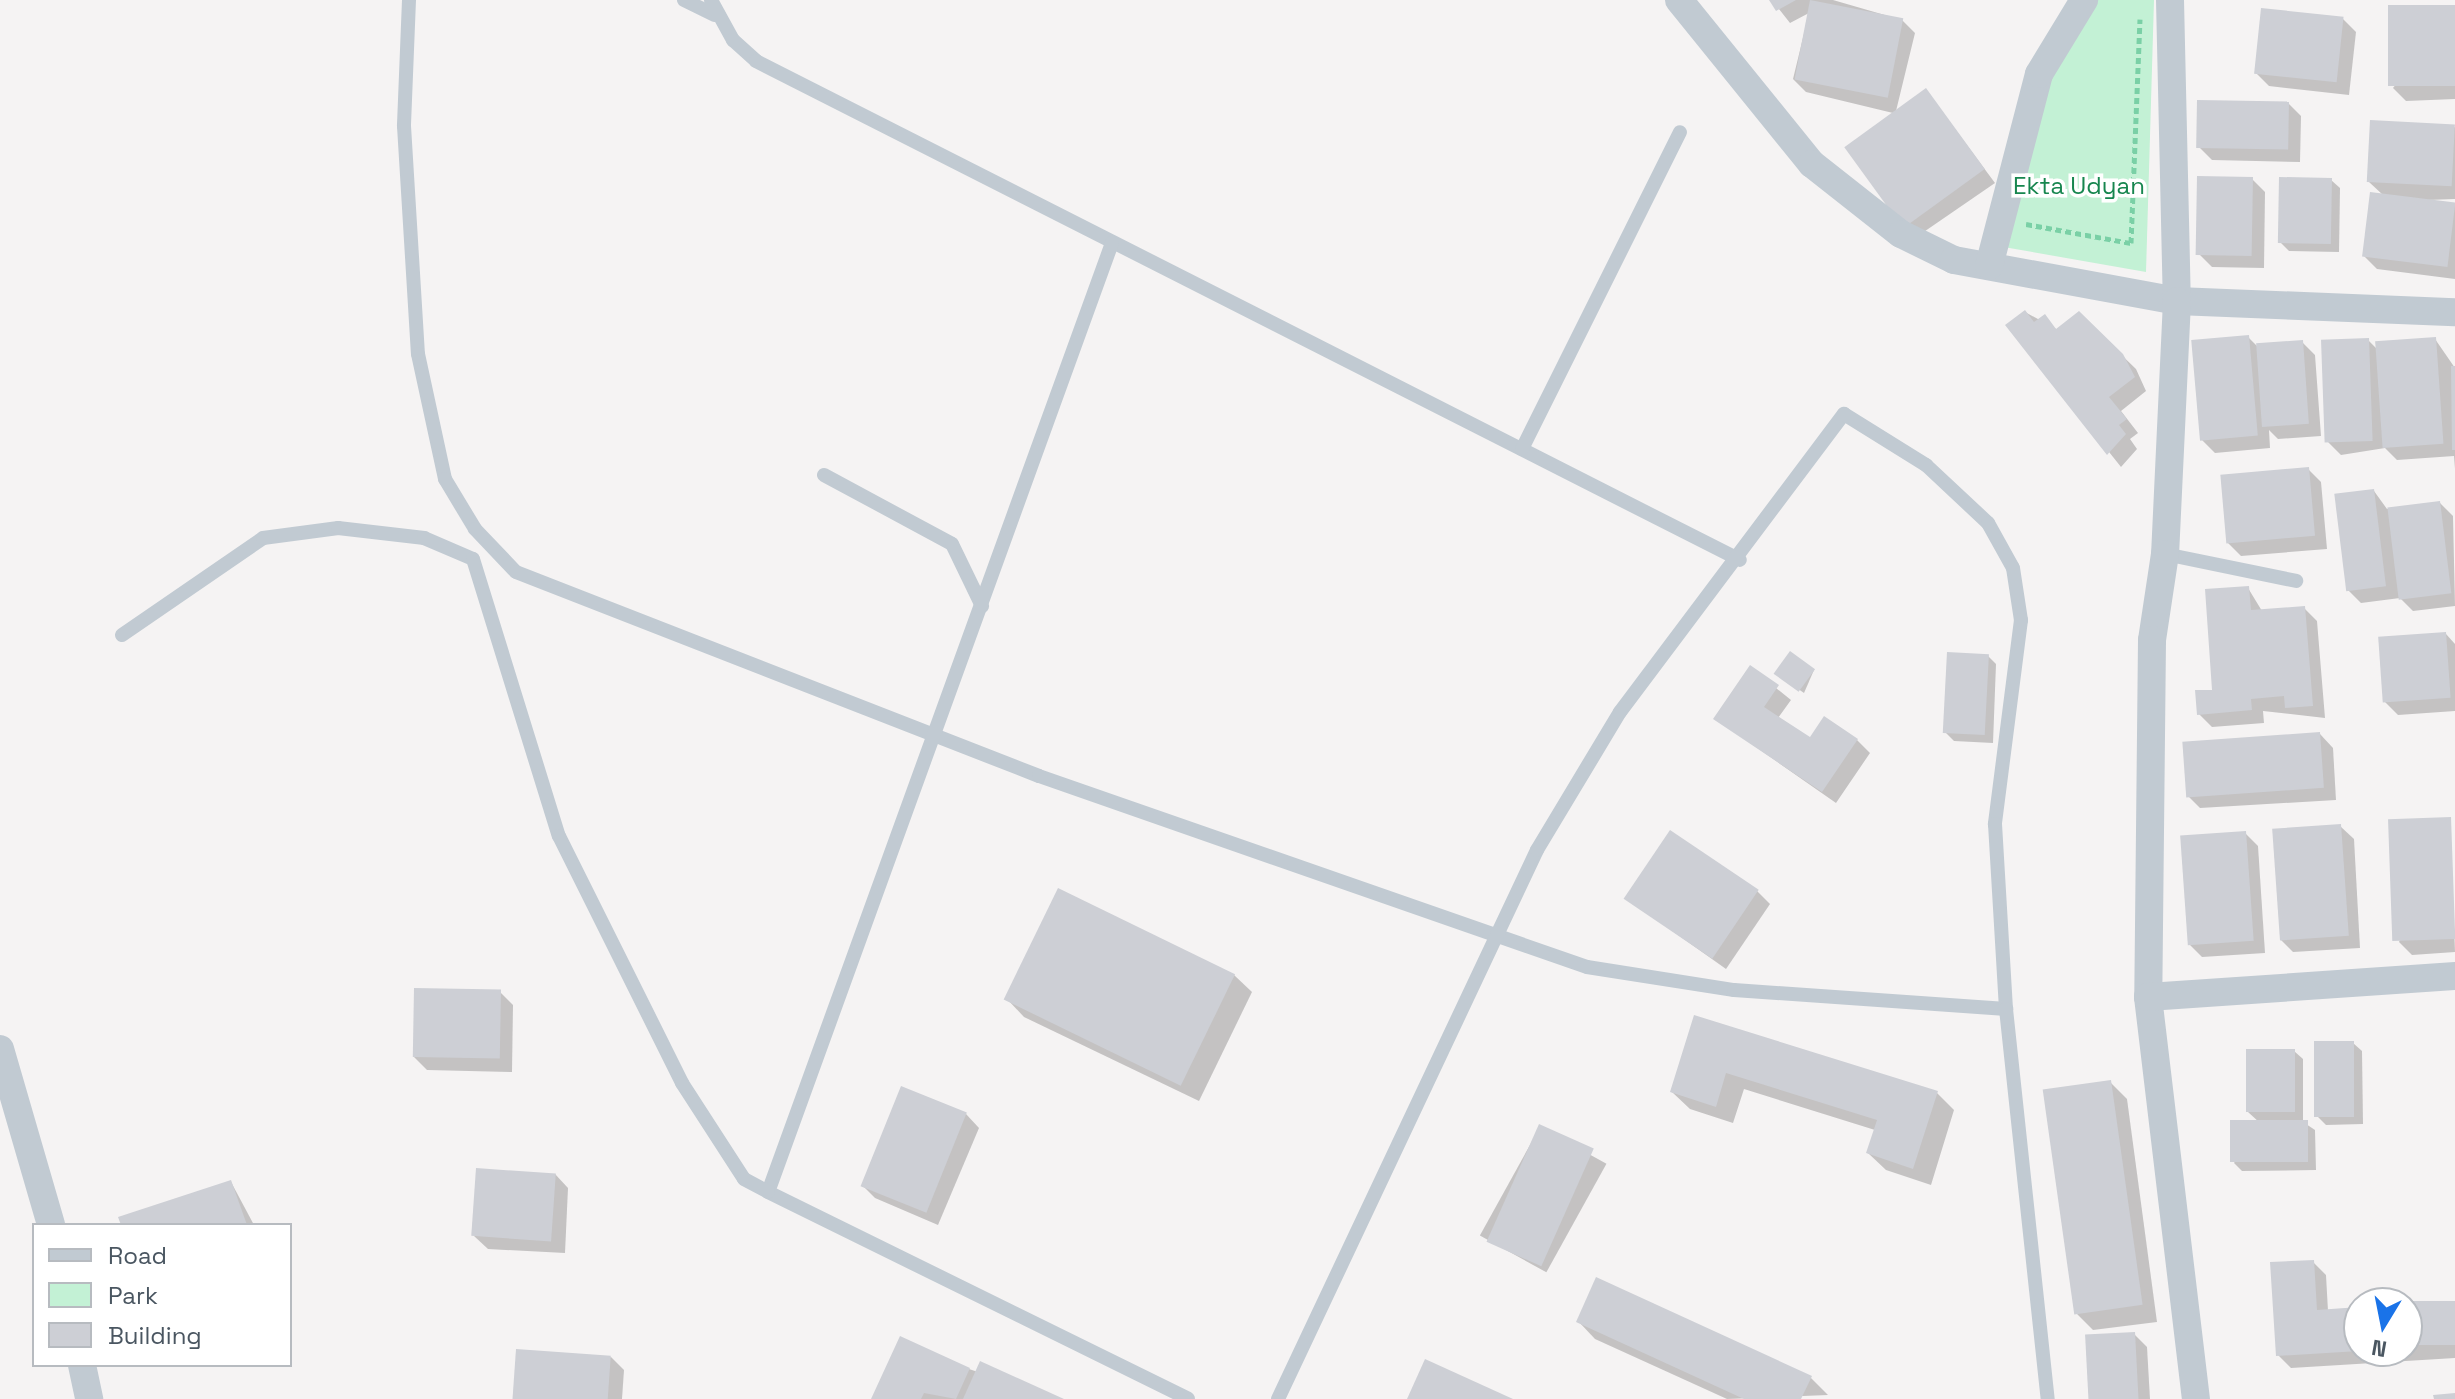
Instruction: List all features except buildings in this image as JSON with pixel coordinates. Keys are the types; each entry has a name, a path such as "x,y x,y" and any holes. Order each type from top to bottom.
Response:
{"street":[{"path":"1679,0 1812,164 1901,234 1954,260 2177,301 2455,312"},
{"path":"1989,266 2039,74 2084,0"},
{"path":"2170,0 2177,301 2165,554 2152,640 2148,997 2196,1399"},
{"path":"2148,997 2455,976"},
{"path":"0,1049 50,1223"},
{"path":"82,1367 89,1399"}],"lane":[{"path":"409,0 404,126 418,354 445,479 475,529 516,572 936,736 1498,937 1652,979 2006,1009"},
{"path":"684,0 713,7 756,61 1740,560"},
{"path":"1522,449 1680,132"},
{"path":"768,1192 936,736 1112,243"},
{"path":"1278,1399 1537,850 1620,712 1740,560 1844,414 1926,465 1988,523 2013,568 2021,620 1995,824 2006,1009 2048,1399"},
{"path":"824,475 952,544 982,606"},
{"path":"122,635 263,538 338,528 424,538 473,559 559,836 682,1083 744,1179 1188,1399"},
{"path":"2165,554 2296,581"}],"path":[{"path":"2021,207 2018,223 2131,243 2140,0"}],"green space":[{"name":"Ekta Udyan","path":"2090,0 2154,0 2146,272 1992,245 2024,106"}]}
